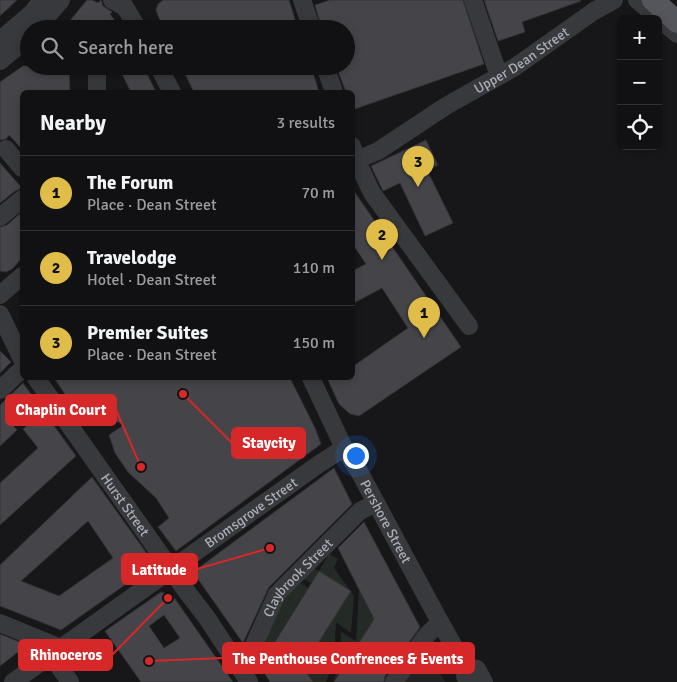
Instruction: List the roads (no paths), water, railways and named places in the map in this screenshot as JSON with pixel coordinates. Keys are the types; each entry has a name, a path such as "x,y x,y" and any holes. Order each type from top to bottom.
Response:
{"main road":[{"path":"652,0 677,22"}],"street":[{"path":"0,33 14,21 32,0"},
{"path":"302,0 309,20"},
{"path":"473,0 499,76"},
{"name":"Upper Dean Street","path":"355,156 378,151 446,106 515,67 598,5 614,0"},
{"path":"637,0 677,34"},
{"path":"42,20 55,1"},
{"path":"24,20 32,13 55,1"},
{"path":"0,40 20,23"},
{"path":"0,61 20,44"},
{"path":"97,75 97,90"},
{"path":"163,75 171,90"},
{"path":"328,75 333,90"},
{"path":"6,149 20,166"},
{"path":"355,158 372,193 469,326"},
{"path":"0,217 20,201"},
{"path":"0,295 20,278"},
{"path":"0,314 20,355"},
{"path":"0,390 20,371"},
{"name":"Hurst Street","path":"37,380 207,618 245,676"},
{"name":"Pershore Street","path":"312,380 344,448 376,503 467,674 477,669 484,682"},
{"name":"Bromsgrove Street","path":"13,682 171,569 274,488 344,448"},
{"name":"Claybrook Street","path":"245,676 277,594 360,510 376,503"},
{"path":"394,682 426,636 440,622"},
{"path":"0,623 56,651 70,682"}],"place":[{"name":"Premier Suites","path":"418,187"},
{"name":"Travelodge","path":"382,260"},
{"name":"The Forum","path":"424,338"},
{"name":"Staycity","path":"183,394"},
{"name":"Chaplin Court","path":"141,467"},
{"name":"Latitude","path":"270,548"},
{"name":"Rhinoceros","path":"168,598"},
{"name":"The Penthouse Confrences & Events","path":"149,661"}]}
